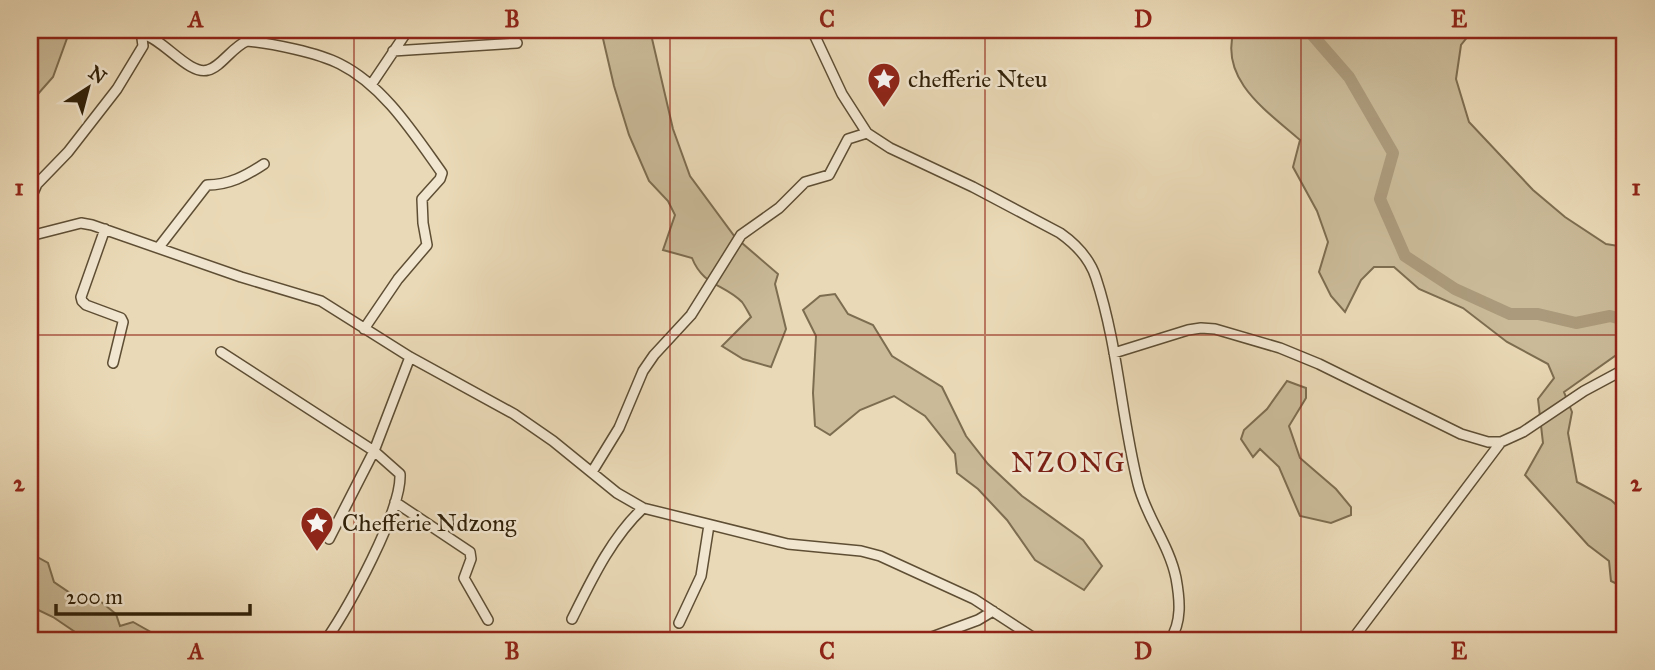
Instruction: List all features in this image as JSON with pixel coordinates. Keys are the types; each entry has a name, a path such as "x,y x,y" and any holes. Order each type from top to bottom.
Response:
{"street":[{"path":"371,85 408,30"},
{"path":"812,30 842,94 867,133 890,148 1010,206 1072,241 1090,263 1114,353 1138,484 1176,577 1179,620 1170,640"},
{"path":"142,32 158,40 178,58 203,71 211,70 225,55 247,41 327,58 346,67 371,85 412,131 442,176 422,199 423,223 428,245 398,279 364,329"},
{"path":"30,200 37,184 68,152 117,89 143,46 142,32"},
{"path":"393,51 517,43"},
{"path":"592,472 619,428 643,370 691,316 741,235 779,208 805,182 829,175 848,139 867,133"},
{"path":"159,247 207,186 221,185 264,164"},
{"path":"30,236 80,223 321,301 410,357 514,414 617,493 643,508 788,544 861,551 880,556 960,592 1037,640"},
{"path":"105,229 81,297 86,305 121,318 123,323 113,363"},
{"path":"1114,353 1188,330 1215,329 1280,348 1318,364 1461,434 1501,442"},
{"path":"221,352 374,450 400,474 395,502 360,584 326,640"},
{"path":"329,539 374,450 410,357"},
{"path":"1352,640 1501,442 1523,432 1584,391 1625,369"},
{"path":"395,502 470,552 471,559 464,578 488,620"},
{"path":"572,619 612,546 625,526 643,508"},
{"path":"680,622 701,576 709,525"},
{"path":"924,640 969,624 993,611"},
{"path":"1219,640 1231,637 1253,640"}],"shaded area":[{"path":"30,30 70,30 53,77 30,103"},
{"path":"601,30 650,30 673,129 690,176 735,237 778,274 775,284 786,329 771,367 743,359 722,346 751,317 742,302 702,274 692,258 663,250 675,215 668,201 649,181 629,135"},
{"path":"1234,30 1473,30 1461,45 1456,79 1469,122 1533,190 1565,217 1606,244 1625,247 1625,352 1615,356 1564,392 1572,412 1568,433 1577,482 1611,500 1625,513 1625,588 1611,581 1609,561 1588,545 1525,475 1543,443 1538,399 1554,378 1548,364 1507,342 1463,308 1419,289 1394,267 1374,267 1361,280 1345,312 1331,296 1319,272 1328,242 1317,211 1293,167 1300,140 1261,106 1240,79 1233,64 1231,48"},
{"path":"835,294 848,314 873,325 892,356 942,387 966,436 988,464 1022,496 1083,540 1102,566 1084,590 1035,560 1007,520 978,489 957,473 955,454 925,416 894,396 860,410 830,435 815,426 813,393 816,336 803,310 820,296"},
{"path":"1287,381 1306,388 1306,398 1289,426 1300,458 1336,489 1351,507 1351,515 1331,523 1300,516 1279,467 1260,449 1253,457 1241,439 1244,430 1267,409"},
{"path":"30,553 48,563 54,582 82,601 100,601 116,614 120,626 133,622 165,640 87,640 53,617 30,606"}],"waterway":[{"path":"1308,30 1349,77 1393,153 1380,199 1405,256 1455,289 1510,314 1538,314 1576,323 1610,316 1625,320"}],"place":[{"name":"chefferie Nteu","path":"884,109"},
{"name":"Chefferie Ndzong","path":"317,553"}],"district":[{"name":"NZONG","path":"1069,462"}]}
